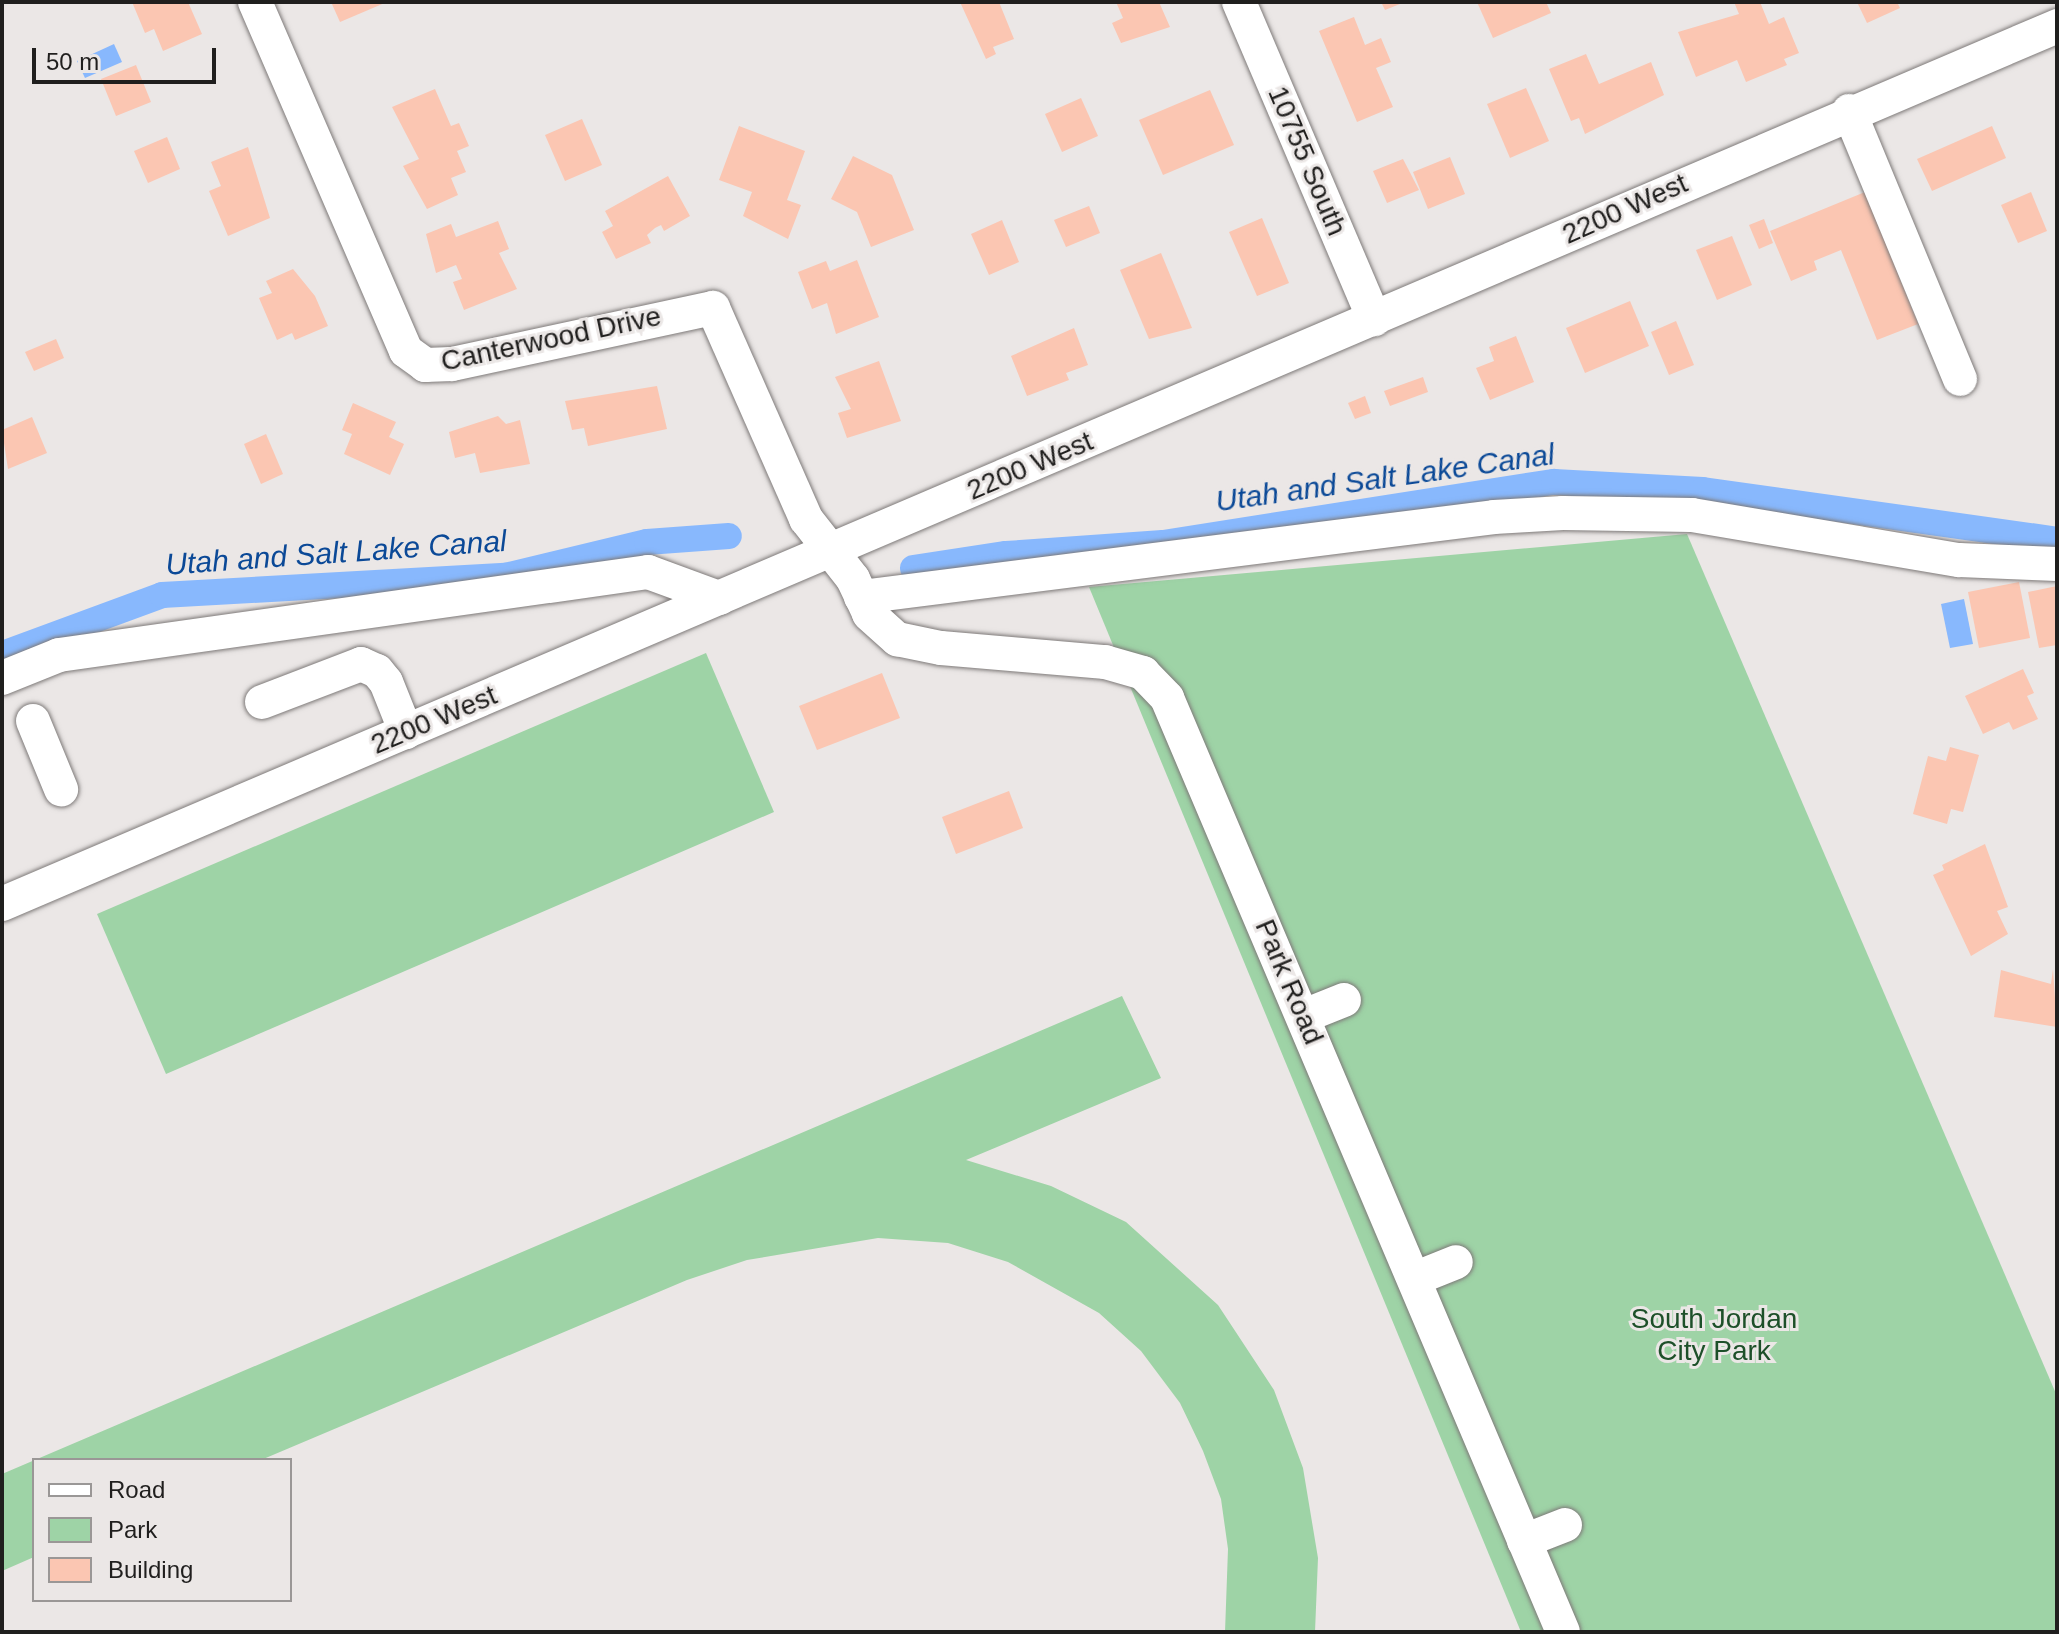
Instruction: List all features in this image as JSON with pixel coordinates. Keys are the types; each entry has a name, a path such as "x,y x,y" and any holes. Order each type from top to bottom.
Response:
{"street":[{"name":"Canterwood Drive","path":"255,2 406,351 425,365 452,364 713,308 806,519 831,551"},
{"name":"10755 South","path":"1239,2 1374,319"},
{"name":"2200 West","path":"2,904 1374,319 1849,111 2057,26"},
{"path":"1849,111 1960,379"},
{"path":"861,597 1494,517 1563,513 1692,515 1959,560 2057,564"},
{"name":"Park Road","path":"831,551 869,614 897,639 941,648 1105,662 1143,673 1167,698 1563,1632"},
{"path":"2,678 59,655 648,572 719,598"},
{"path":"262,702 361,664 386,682 406,732"},
{"path":"33,721 61,789"},
{"path":"1304,1016 1344,1000"},
{"path":"1414,1279 1456,1262"},
{"path":"1524,1541 1565,1525"}],"green space":[{"name":"South Jordan City Park","path":"1687,534 2057,1396 2057,1632 1521,1632 1089,587"},
{"path":"706,653 774,812 166,1074 97,914"},
{"path":"1122,996 1161,1078 966,1160 1051,1186 1126,1222 1218,1305 1274,1390 1303,1468 1318,1558 1315,1632 1225,1632 1228,1549 1221,1499 1203,1451 1180,1403 1141,1351 1099,1313 1008,1262 948,1243 878,1238 747,1260 687,1280 266,1458 40,1458"},
{"path":"32,1461 32,1558 2,1571 2,1474"}],"water":[{"path":"114,44 122,62 85,78 77,61"},
{"path":"1964,599 1973,644 1950,648 1941,604"}],"building":[{"path":"132,2 188,2 202,34 163,51 154,29 145,33"},
{"path":"331,2 387,2 340,22"},
{"path":"960,2 999,2 1014,39 993,47 996,54 986,59"},
{"path":"1116,2 1159,2 1170,27 1121,43 1112,23 1123,18"},
{"path":"1381,2 1405,2 1385,10"},
{"path":"1477,2 1546,2 1551,13 1493,38"},
{"path":"1734,2 1760,2 1769,24 1784,17 1799,53 1784,59 1787,65 1746,82 1737,60 1696,77 1678,32 1739,14"},
{"path":"1857,2 1897,2 1900,8 1867,23"},
{"path":"1354,17 1365,45 1381,38 1391,62 1376,68 1393,107 1357,122 1319,31"},
{"path":"1586,54 1599,84 1651,62 1664,95 1585,134 1579,118 1571,121 1549,69"},
{"path":"136,65 151,102 116,116 101,79"},
{"path":"1526,88 1549,141 1510,158 1487,104"},
{"path":"435,89 451,126 459,123 469,146 457,151 466,172 451,178 458,195 427,209 403,166 419,159 392,107"},
{"path":"1210,90 1234,145 1163,175 1139,120"},
{"path":"1081,98 1098,136 1062,152 1045,114"},
{"path":"582,119 602,165 565,181 545,135"},
{"path":"739,126 805,151 787,200 801,205 788,239 743,216 752,192 719,180"},
{"path":"1992,126 2006,158 1932,191 1917,159"},
{"path":"167,137 180,169 148,183 134,151"},
{"path":"248,147 270,218 228,236 209,191 221,186 211,162"},
{"path":"853,156 892,175 914,230 871,247 857,212 831,199"},
{"path":"1450,157 1465,194 1428,209 1413,172"},
{"path":"1403,159 1419,190 1387,203 1373,171"},
{"path":"668,176 690,216 664,231 661,225 655,228 647,235 651,243 616,259 602,232 613,226 605,211"},
{"path":"1865,192 1918,324 1877,340 1841,250 1814,261 1817,270 1791,281 1770,231"},
{"path":"2031,192 2047,231 2018,243 2001,205"},
{"path":"1089,206 1100,233 1066,247 1054,220"},
{"path":"1262,218 1289,283 1257,296 1229,232"},
{"path":"1764,219 1773,243 1759,249 1749,225"},
{"path":"1002,220 1019,262 989,275 971,234"},
{"path":"498,221 509,249 499,253 517,289 464,310 453,282 462,279 456,265 436,273 426,234 451,224 456,237"},
{"path":"1732,236 1752,285 1717,300 1696,250"},
{"path":"1161,253 1192,328 1149,339 1120,270"},
{"path":"857,260 879,317 836,334 827,303 812,309 798,272 826,261 830,271"},
{"path":"293,269 315,296 328,326 295,340 292,333 277,340 259,298 272,293 266,281"},
{"path":"1630,301 1649,346 1585,373 1566,328"},
{"path":"1676,321 1694,365 1669,375 1651,332"},
{"path":"1074,328 1088,365 1066,373 1069,380 1027,396 1011,356"},
{"path":"1516,336 1534,382 1490,400 1476,368 1494,361 1489,347"},
{"path":"56,339 64,358 34,371 25,352"},
{"path":"879,361 901,421 847,438 838,413 851,409 835,377"},
{"path":"1423,377 1428,392 1390,406 1384,391"},
{"path":"657,386 667,429 588,446 584,428 572,430 565,401"},
{"path":"1365,396 1371,413 1355,419 1348,403"},
{"path":"353,403 396,422 389,437 404,444 390,475 344,454 352,434 342,430"},
{"path":"498,416 506,424 520,420 530,464 480,473 475,453 455,458 449,432"},
{"path":"32,417 47,453 8,469 2,430"},
{"path":"266,434 283,474 261,484 244,444"},
{"path":"2019,582 2030,638 1979,648 1968,592"},
{"path":"2057,586 2057,645 2039,648 2028,592"},
{"path":"2023,669 2034,693 2027,696 2038,719 2013,730 2009,722 1983,734 1965,696"},
{"path":"882,673 900,718 817,750 799,706"},
{"path":"1950,747 1979,755 1963,812 1951,809 1947,824 1913,814 1928,756 1946,761"},
{"path":"1009,791 1023,828 956,854 942,817"},
{"path":"1985,844 2008,907 1997,911 2008,934 1971,956 1933,875 1944,870 1942,865"},
{"path":"2053,969 2057,1027 1994,1017 2001,970 2051,984"}],"waterway":[{"name":"Utah and Salt Lake Canal","path":"913,568 1006,554 1163,543 1554,482 1703,490 2057,540"},
{"name":"Utah and Salt Lake Canal","path":"2,654 162,595 505,576 647,542 729,536"}]}
